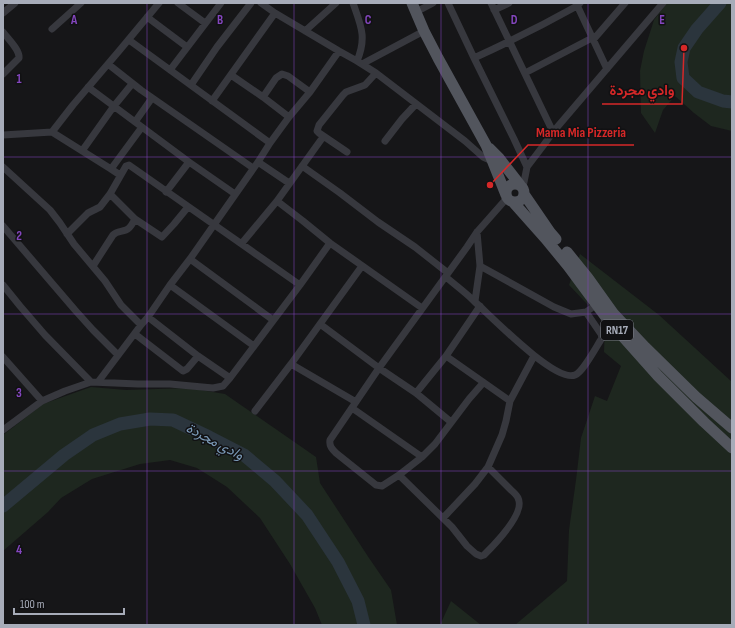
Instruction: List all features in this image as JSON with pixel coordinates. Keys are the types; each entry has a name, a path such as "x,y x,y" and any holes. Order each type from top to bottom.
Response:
{"main road":[{"name":"RN17","path":"414,7 424,31 448,77 495,160 509,198 545,238 568,266 596,305 624,338 658,376 732,448"},
{"name":"RN17","path":"495,160 522,188 550,232 588,278 613,313 645,347 732,428"},
{"path":"514,183 522,188 522,199 516,202 509,198 507,189 511,184 514,183"}],"street":[{"path":"3,13 15,3"},
{"path":"52,29 81,3"},
{"path":"52,132 88,87 129,40 157,3"},
{"path":"178,3 205,23"},
{"path":"170,70 221,3"},
{"path":"191,85 217,47 251,3"},
{"path":"260,3 305,31 360,62 465,141 483,157 495,160"},
{"path":"305,31 336,3"},
{"path":"353,3 361,28 362,45 360,62"},
{"path":"414,7 433,3"},
{"path":"448,3 527,167"},
{"path":"490,3 553,132"},
{"path":"494,10 509,3"},
{"path":"525,73 593,39 625,3"},
{"path":"522,188 527,167 553,132 663,3"},
{"path":"474,58 546,24 578,4 607,69"},
{"path":"212,101 275,13"},
{"path":"147,17 186,47"},
{"path":"360,62 424,31"},
{"path":"3,32 20,56 3,74"},
{"path":"129,40 270,143"},
{"path":"95,382 148,317 270,143 310,92 339,51"},
{"path":"108,64 132,84 253,168"},
{"path":"347,152 323,137 317,131 319,125 346,92 365,85 376,73"},
{"path":"263,97 276,78 282,74 288,76 310,92"},
{"path":"231,75 289,117"},
{"path":"82,151 114,106 132,84"},
{"path":"88,87 235,194"},
{"path":"135,122 152,98"},
{"path":"385,141 416,104"},
{"path":"111,169 142,127"},
{"path":"3,135 52,132 120,175"},
{"path":"242,244 277,201 323,137"},
{"path":"166,192 189,162"},
{"path":"258,162 289,183"},
{"path":"67,234 88,213 100,207 110,194 126,166 129,165 300,285"},
{"path":"302,166 378,222 415,247 534,356 562,374 569,376 576,375 582,370 602,338 601,334 586,312"},
{"path":"3,167 50,210 74,244 105,281 122,305 141,325"},
{"path":"110,194 136,219 163,237 188,207"},
{"path":"484,383 469,399 435,444 422,457 382,486 376,485 336,453 331,447 330,440 379,368 478,232 509,198"},
{"path":"277,201 330,243 422,308"},
{"path":"93,266 113,235 128,229 136,219"},
{"path":"3,226 75,310 118,355"},
{"path":"416,393 446,356 477,304 480,266 478,232"},
{"path":"3,430 42,401 65,390 95,382 170,384 213,388 223,386 330,243"},
{"path":"190,259 273,320"},
{"path":"255,411 362,266"},
{"path":"480,266 554,307 572,314 586,312 596,305"},
{"path":"3,285 45,335 95,382"},
{"path":"170,285 254,346"},
{"path":"148,317 198,356 230,378"},
{"path":"320,324 379,368 416,393 451,422"},
{"path":"135,334 183,371 187,370 198,356"},
{"path":"446,356 510,401"},
{"path":"443,518 475,484 488,467 502,435 510,401 534,356"},
{"path":"3,357 42,401"},
{"path":"291,364 354,405 422,457"},
{"path":"399,475 452,527 467,546 476,554 481,556 484,555 502,536 514,520 519,503 519,499 488,467"}],"shaded area":[{"path":"667,3 732,3 732,131 711,126 675,96 663,110 655,133 641,113 640,71 644,51 654,20"},
{"path":"580,254 659,315 732,382 732,625 515,625 567,581 569,530 581,438 595,396 607,401 621,366 604,352 605,323 569,285"},
{"path":"91,387 126,390 188,388 225,394 316,457 320,483 391,590 397,625 322,625 315,608 290,564 260,518 227,487 197,468 170,460 140,464 92,479 61,498 48,512 3,551 3,435 43,404"},
{"path":"451,601 481,625 440,625"}],"waterway":[{"name":"وادي مجردة","path":"720,3 697,29 684,48 681,62 683,78 698,92 723,101 732,102"},
{"name":"وادي مجردة","path":"3,506 64,455 93,435 120,424 150,419 173,420 244,455 275,481 307,515 338,562 358,601 364,625"}],"place":[{"name":"وادي مجردة","path":"684,48"},
{"name":"Mama Mia Pizzeria","path":"490,185"}]}
